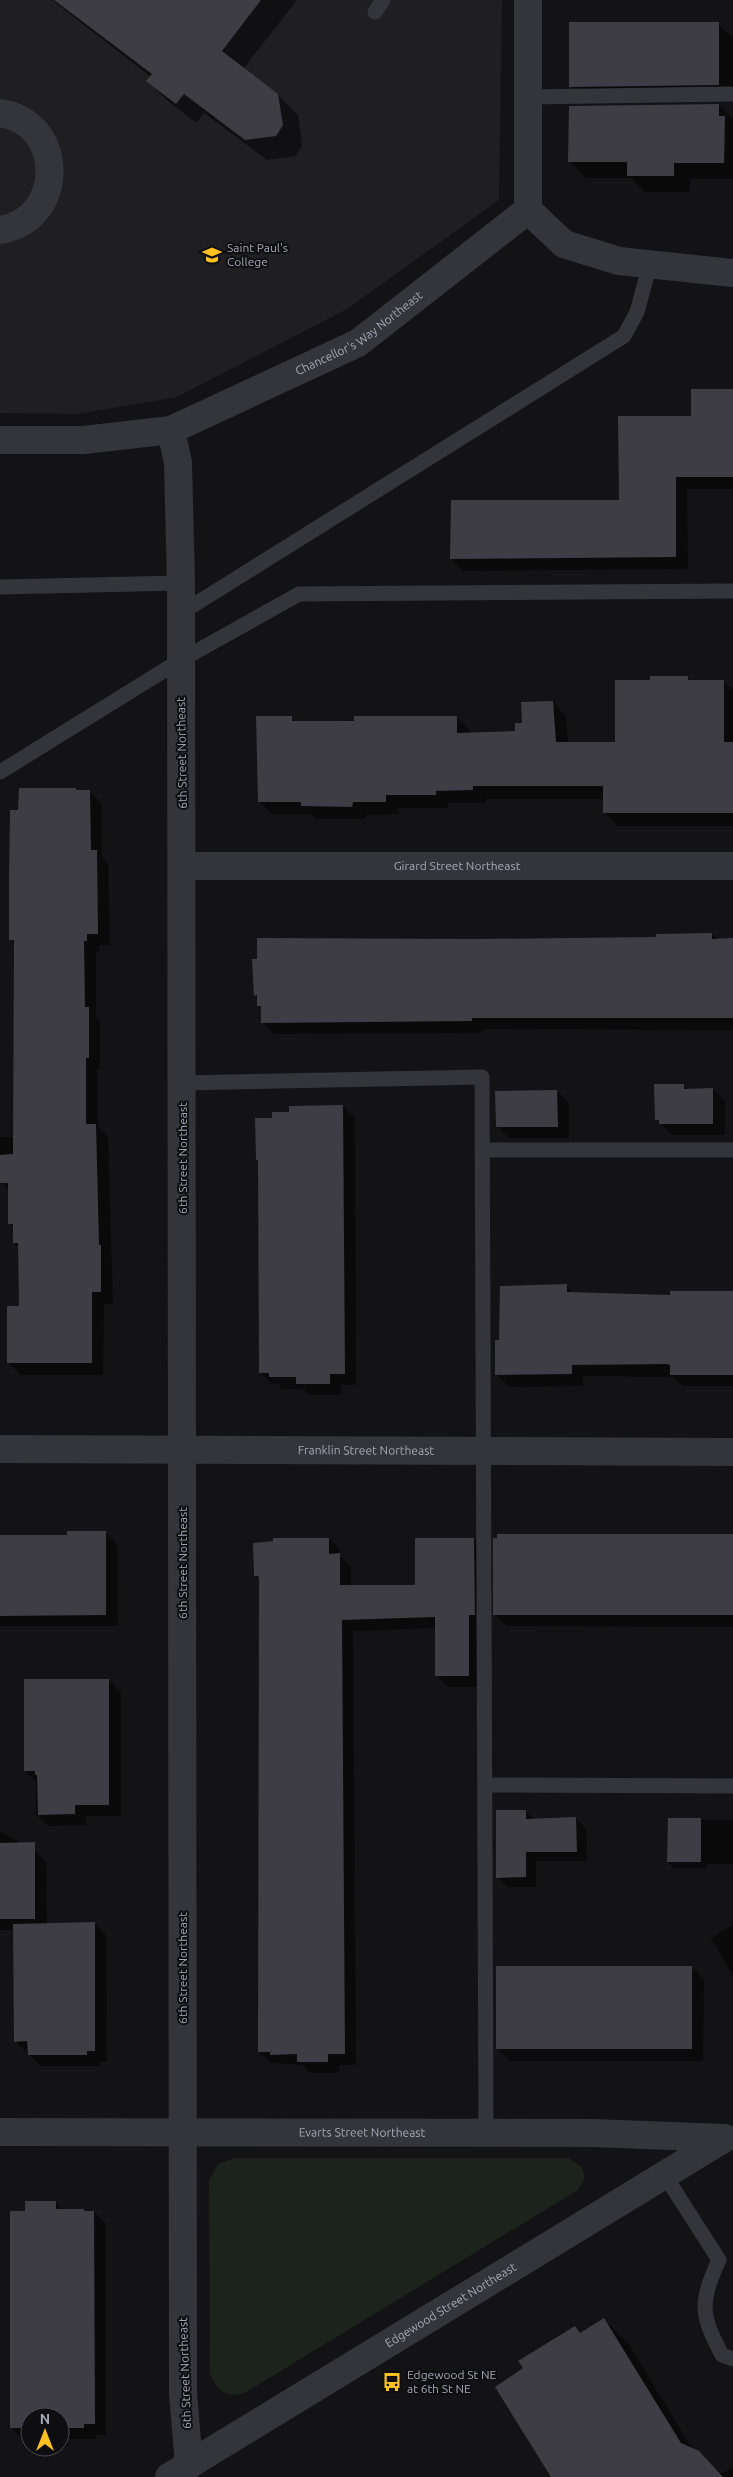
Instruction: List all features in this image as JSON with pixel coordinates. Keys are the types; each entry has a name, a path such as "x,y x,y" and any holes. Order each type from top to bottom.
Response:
{"street":[{"path":"528,0 528,210 564,244 618,261 733,273"},
{"path":"0,113 8,114 26,123 40,137 49,154 51,174 47,194 36,210 21,223 0,230"},
{"name":"Chancellor's Way Northeast","path":"0,440 84,440 171,430 358,343 528,210"},
{"path":"171,430 178,463 181,660"},
{"name":"6th Street Northeast","path":"179,2471 183,2394 183,1083 181,660"},
{"name":"Girard Street Northeast","path":"182,866 733,866"},
{"name":"Franklin Street Northeast","path":"0,1449 733,1452"},
{"name":"Evarts Street Northeast","path":"0,2132 486,2132 728,2135"},
{"name":"Edgewood Street Northeast","path":"179,2471 728,2135"}],"lane":[{"path":"528,97 730,94"},
{"path":"181,613 624,336 637,312 650,264"},
{"path":"0,587 181,583"},
{"path":"0,772 181,660 299,594 733,591"},
{"path":"183,1083 482,1077 486,2132"},
{"path":"482,1150 733,1150"},
{"path":"485,1785 733,1786"},
{"path":"664,2174 726,2258 706,2289 706,2325 722,2355 733,2359"}],"shaded area":[{"name":"Saint Paul's College","path":"0,0 502,0 499,200 347,309 177,397 78,414 0,413"},
{"path":"235,2158 568,2158 582,2167 585,2178 578,2190 246,2392 234,2395 219,2389 210,2373 209,2181 218,2164"}],"building":[{"path":"54,0 261,0 222,51 278,94 283,125 276,136 245,140 184,94 176,104 146,81 152,74"},
{"path":"569,22 719,22 719,85 569,87"},
{"path":"719,104 719,116 725,116 724,163 674,163 674,176 627,176 627,162 568,162 569,106"},
{"path":"691,389 733,389 733,477 676,477 676,557 450,559 451,500 619,500 618,416 691,416"},
{"path":"650,676 688,676 688,680 724,680 724,742 733,742 733,813 603,813 603,786 473,786 473,790 436,791 436,795 386,795 386,802 353,802 352,807 301,806 301,802 258,802 256,716 292,716 292,721 354,721 354,716 457,716 457,733 515,731 515,723 522,723 521,702 553,701 556,742 615,742 615,680 650,680"},
{"path":"19,788 76,788 76,790 90,790 91,850 97,850 98,934 87,934 87,941 84,941 85,1007 89,1007 89,1058 86,1058 86,1124 96,1124 99,1245 101,1245 101,1292 92,1292 92,1363 7,1363 7,1306 19,1306 18,1243 13,1243 13,1224 8,1224 8,1183 0,1183 0,1155 13,1154 14,940 9,940 10,810 18,810"},
{"path":"712,933 712,939 733,938 733,1018 472,1018 472,1021 261,1023 261,1006 257,1006 257,995 254,996 252,959 257,959 257,938 474,939 656,937 656,934"},
{"path":"654,1084 684,1084 684,1089 713,1088 713,1124 659,1124 659,1120 655,1120"},
{"path":"557,1090 558,1127 496,1127 495,1091"},
{"path":"343,1105 345,1374 330,1374 330,1384 296,1384 296,1377 269,1377 269,1373 259,1373 258,1160 256,1160 255,1118 272,1118 272,1112 289,1112 289,1106"},
{"path":"567,1284 567,1292 670,1295 670,1291 733,1291 733,1375 670,1375 670,1365 667,1364 572,1365 572,1374 495,1375 495,1340 499,1340 500,1286"},
{"path":"67,1531 106,1531 106,1615 0,1616 0,1535 67,1535"},
{"path":"497,1534 733,1534 733,1615 493,1615 493,1538 497,1538"},
{"path":"273,1538 329,1538 329,1554 340,1553 340,1585 415,1585 415,1538 474,1538 475,1615 469,1615 469,1676 435,1676 435,1617 342,1620 345,2054 328,2054 328,2062 297,2062 297,2054 270,2055 270,2052 258,2052 259,1579 258,1576 254,1576 253,1543 273,1541"},
{"path":"24,1679 109,1679 109,1805 75,1805 75,1814 38,1815 37,1775 35,1775 35,1771 24,1771"},
{"path":"496,1810 526,1810 526,1819 576,1817 577,1852 526,1852 526,1877 496,1878"},
{"path":"668,1818 701,1818 701,1862 667,1862"},
{"path":"35,1842 35,1919 0,1919 0,1843"},
{"path":"95,1922 95,2051 87,2051 87,2055 28,2055 27,2041 14,2042 13,1924"},
{"path":"496,1966 692,1966 692,2049 496,2049"},
{"path":"25,2201 56,2201 56,2209 94,2211 95,2424 84,2424 84,2428 70,2428 70,2407 20,2407 20,2428 10,2428 10,2211 25,2211"},
{"path":"604,2318 681,2443 699,2451 723,2477 551,2477 495,2387 523,2368 518,2361 575,2326 580,2333"}],"place":[{"name":"Saint Paul's College","path":"212,255"},
{"name":"Edgewood St NE at 6th St NE","path":"392,2382"}]}
